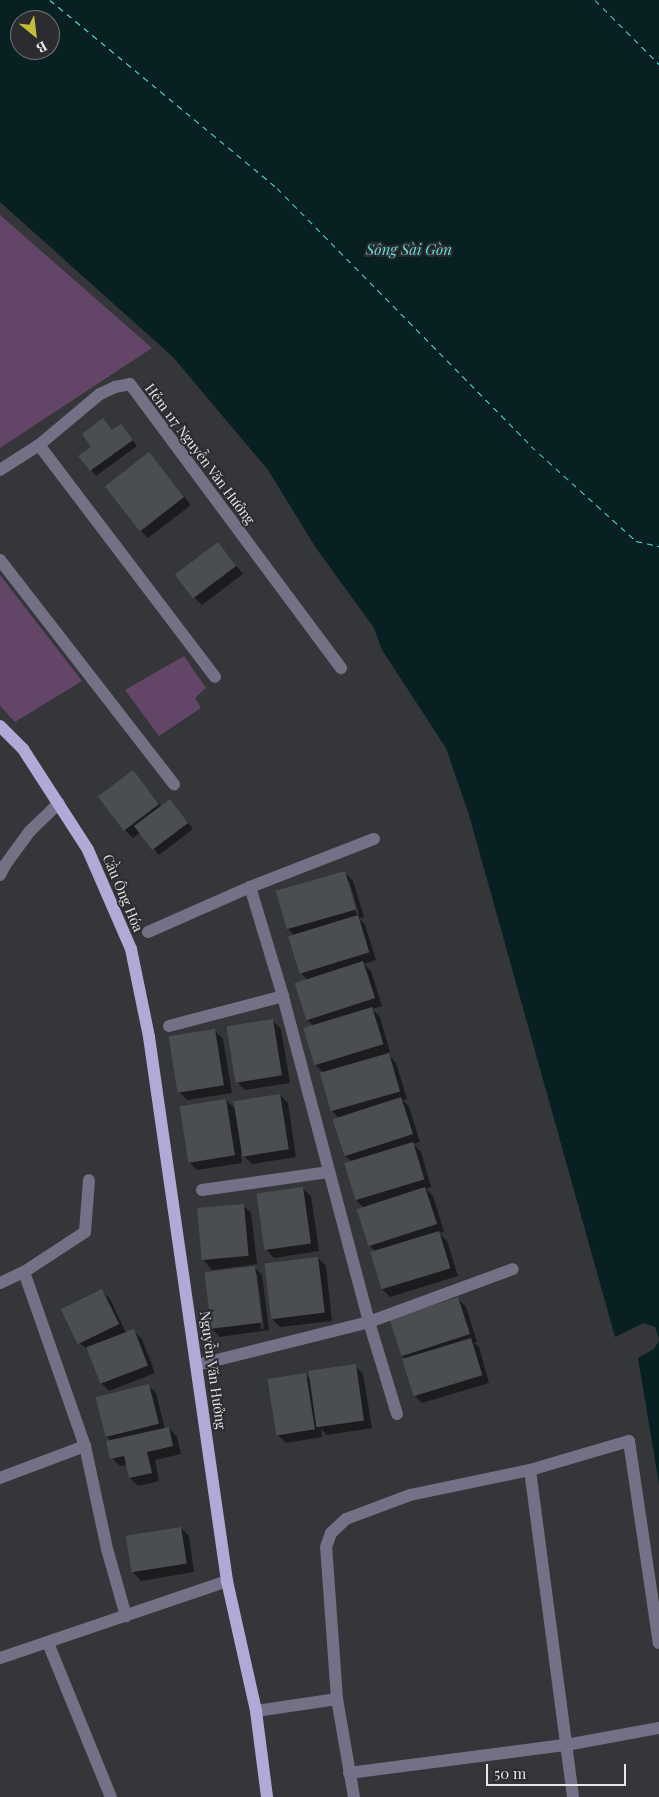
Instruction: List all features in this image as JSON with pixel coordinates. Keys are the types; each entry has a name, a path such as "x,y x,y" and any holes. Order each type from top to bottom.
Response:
{"main road":[{"path":"0,726 23,749 59,803"},
{"name":"Cầu Ông Hóa","path":"59,803 88,850 130,948"},
{"name":"Nguyễn Văn Hưởng","path":"130,948 149,1037 227,1581 256,1711 267,1797"}],"street":[{"name":"Hẻm 117 Nguyễn Văn Hưởng","path":"0,470 39,445 100,394 115,387 130,384 341,668"},
{"path":"39,445 215,677"},
{"path":"0,560 174,784"},
{"path":"0,875 5,865 30,831 59,803"},
{"path":"148,932 250,887 374,839"},
{"path":"250,887 283,996 328,1172 397,1414"},
{"path":"169,1026 283,996"},
{"path":"202,1190 328,1172"},
{"path":"0,1283 24,1272 85,1232 89,1180"},
{"path":"197,1365 370,1322 513,1269"},
{"path":"24,1272 85,1446 107,1549 126,1616"},
{"path":"354,1797 337,1699 326,1547 331,1533 346,1519 410,1495 530,1470 629,1441 659,1644"},
{"path":"0,1478 85,1446"},
{"path":"530,1470 573,1797"},
{"path":"0,1658 227,1581"},
{"path":"48,1643 111,1797"},
{"path":"256,1711 337,1699"},
{"path":"349,1772 566,1745 659,1728"}],"shaded area":[{"path":"0,215 152,348 0,448"},
{"path":"0,575 82,681 15,722 0,706"},
{"path":"184,656 206,688 195,698 201,708 159,736 125,690"}],"water":[{"name":"Sông Sài Gòn","path":"0,0 659,0 659,1338 655,1327 644,1323 615,1337 469,815 446,748 382,650 374,628 316,548 268,470 173,357 0,202"},
{"path":"659,1341 659,1484 638,1358 654,1349"}],"building":[{"path":"103,418 112,430 121,424 133,440 90,471 78,456 91,447 82,434"},
{"path":"149,452 184,497 140,531 105,486"},
{"path":"218,542 236,566 193,598 175,574"},
{"path":"133,770 159,804 124,831 98,796"},
{"path":"170,799 188,823 152,850 134,826"},
{"path":"345,871 356,909 287,929 276,891"},
{"path":"358,915 369,952 300,974 288,936"},
{"path":"363,961 375,998 307,1020 295,983"},
{"path":"372,1007 383,1044 315,1065 303,1028"},
{"path":"273,1019 282,1075 235,1083 227,1026"},
{"path":"215,1029 224,1085 177,1093 169,1036"},
{"path":"389,1053 400,1091 331,1111 320,1073"},
{"path":"280,1094 289,1149 242,1157 234,1101"},
{"path":"401,1097 413,1134 345,1156 333,1119"},
{"path":"226,1099 235,1155 188,1163 180,1106"},
{"path":"413,1142 424,1179 356,1200 344,1163"},
{"path":"303,1187 311,1243 264,1250 256,1194"},
{"path":"425,1187 437,1224 369,1246 357,1209"},
{"path":"244,1204 249,1256 202,1260 197,1208"},
{"path":"439,1231 450,1268 382,1289 370,1252"},
{"path":"318,1257 325,1313 271,1319 264,1264"},
{"path":"255,1266 262,1323 211,1329 204,1272"},
{"path":"102,1289 119,1324 78,1344 61,1309"},
{"path":"458,1297 470,1334 402,1356 390,1319"},
{"path":"134,1329 148,1365 100,1384 86,1347"},
{"path":"471,1338 482,1375 414,1396 402,1359"},
{"path":"356,1364 364,1420 316,1427 308,1371"},
{"path":"306,1373 315,1429 276,1435 267,1379"},
{"path":"149,1384 159,1424 106,1437 96,1397"},
{"path":"169,1427 173,1446 147,1452 152,1473 129,1478 124,1456 110,1459 106,1441"},
{"path":"181,1527 187,1564 131,1572 126,1536"}],"ferry route":[{"path":"50,0 277,188 531,446 636,541 659,546"},
{"path":"595,0 659,64"}]}
